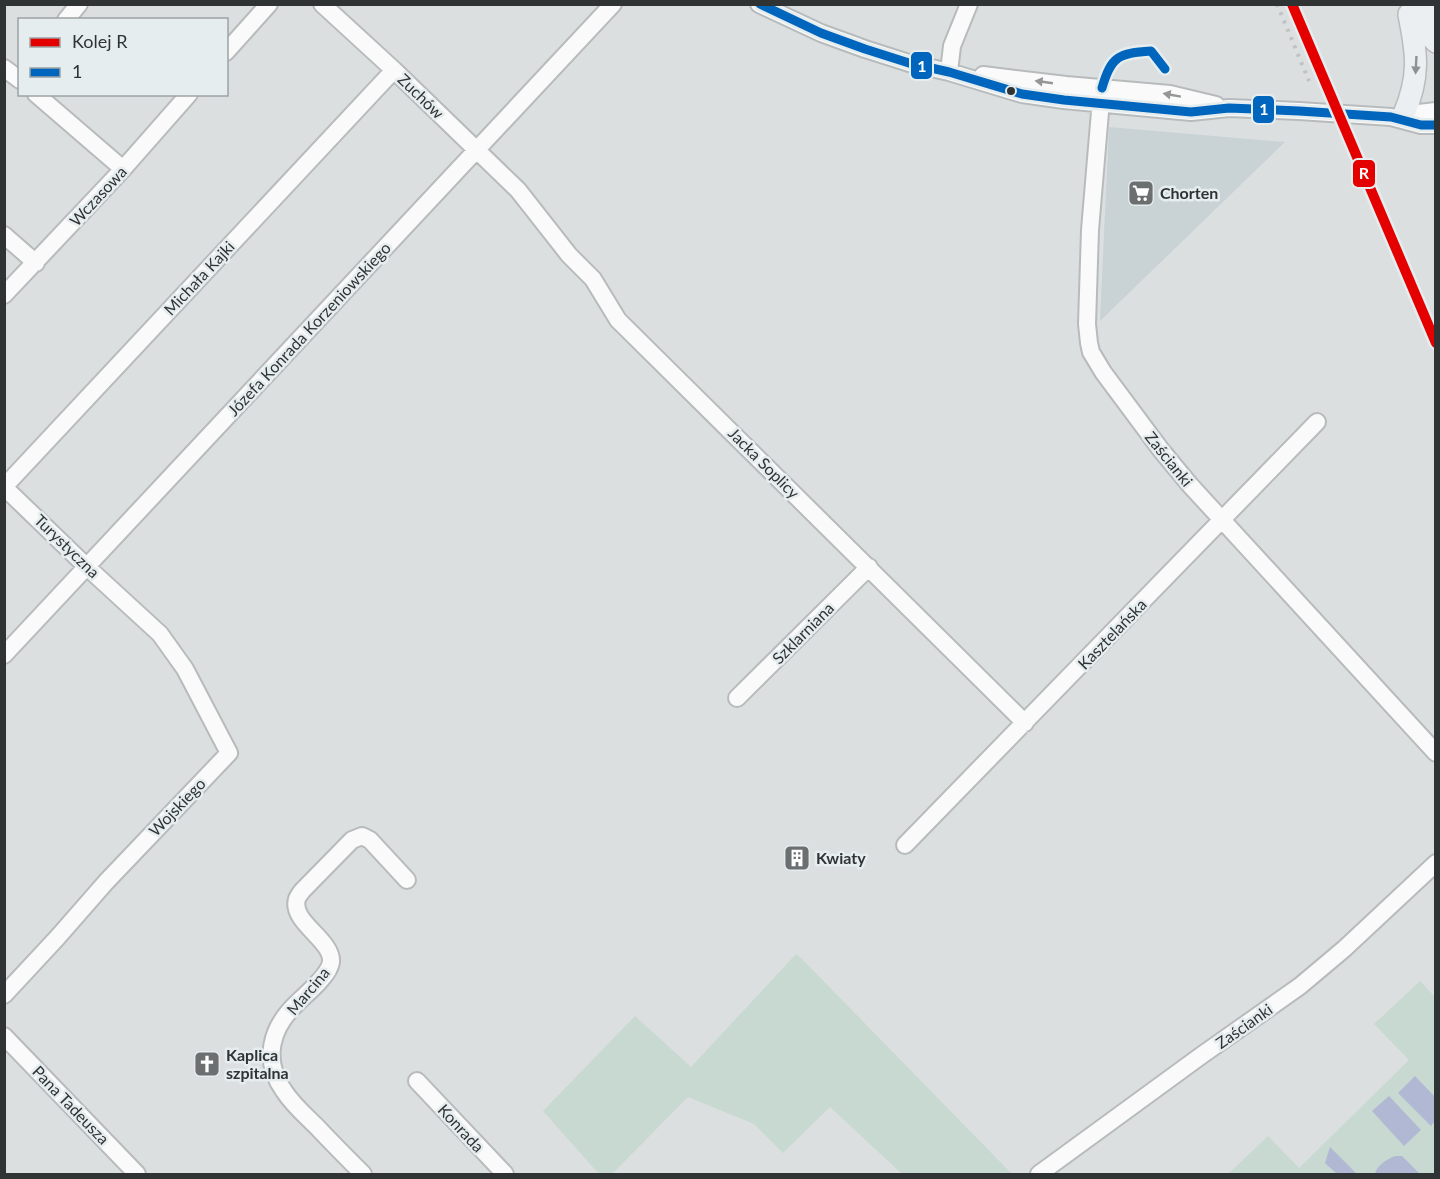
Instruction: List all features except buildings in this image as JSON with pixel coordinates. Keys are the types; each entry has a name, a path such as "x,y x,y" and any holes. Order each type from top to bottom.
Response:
{"main road":[{"path":"1410,8 1436,18"},
{"path":"1410,8 1436,42"},
{"path":"1398,116 1413,90 1416,57 1410,8"}],"street":[{"path":"68,18 80,4"},
{"path":"228,50 268,4"},
{"name":"Zuchów","path":"322,4 518,190"},
{"name":"Józefa Konrada Korzeniowskiego","path":"4,655 614,4"},
{"path":"759,4 821,33 865,49 909,63 949,72 1101,96 1170,94 1229,108 1398,116 1436,111"},
{"path":"949,72 952,46 969,4"},
{"name":"Michała Kajki","path":"5,487 394,70"},
{"path":"38,96 123,169"},
{"name":"Wczasowa","path":"4,296 123,169 187,96"},
{"name":"Zaścianki","path":"1101,96 1090,242 1087,324 1091,352 1103,372 1161,450 1222,521 1436,753"},
{"path":"1398,116 1421,124 1436,125"},
{"name":"Jacka Soplicy","path":"518,190 569,255 593,279 618,320 1025,723"},
{"path":"4,235 36,263"},
{"name":"Kasztelańska","path":"905,845 1317,422"},
{"name":"Turystyczna","path":"5,487 87,567 130,605"},
{"name":"Szklarniana","path":"738,698 869,567"},
{"name":"Wojskiego","path":"4,995 106,882 229,753 174,652 160,634 130,605"},
{"name":"Marcina","path":"363,1174 292,1102 274,1071 270,1049 276,1031 291,1008 327,973 331,964 331,956 326,947 301,917 297,908 297,900 302,891 352,840 362,836 370,840 407,880"},
{"name":"Zaścianki","path":"1039,1174 1300,986 1436,863"},
{"name":"Pana Tadeusza","path":"4,1036 137,1174"},
{"name":"Konrada","path":"417,1080 505,1174"}],"shaded area":[{"path":"1109,127 1285,142 1100,321"},
{"path":"796,954 1012,1174 902,1174 830,1107 783,1153 754,1124 688,1097 612,1174 599,1174 543,1111 635,1016 691,1067"},
{"path":"1420,981 1435,997 1435,1174 1228,1174 1268,1136 1299,1168 1409,1060 1374,1024"}],"water":[{"path":"1415,1076 1435,1097 1435,1121 1431,1126 1398,1093"},
{"path":"1389,1096 1421,1130 1404,1146 1372,1111"},
{"path":"1330,1147 1357,1174 1337,1174 1325,1163"},
{"path":"1395,1156 1402,1156 1420,1174 1375,1174 1380,1165"}],"railway":[{"path":"1277,4 1309,81"}],"rail line":[{"name":"R","path":"1292,4 1436,343"}],"transit line":[{"name":"1","path":"760,4 821,33 865,49 1022,94 1191,112 1229,108 1299,111 1391,117 1421,125 1436,125"},
{"name":"1","path":"1102,88 1109,69 1118,58 1124,55 1151,51 1165,69"}],"place":[{"name":"Chorten","path":"1141,193"},
{"name":"Kwiaty","path":"797,858"},
{"name":"Kaplica szpitalna","path":"207,1064"}]}
